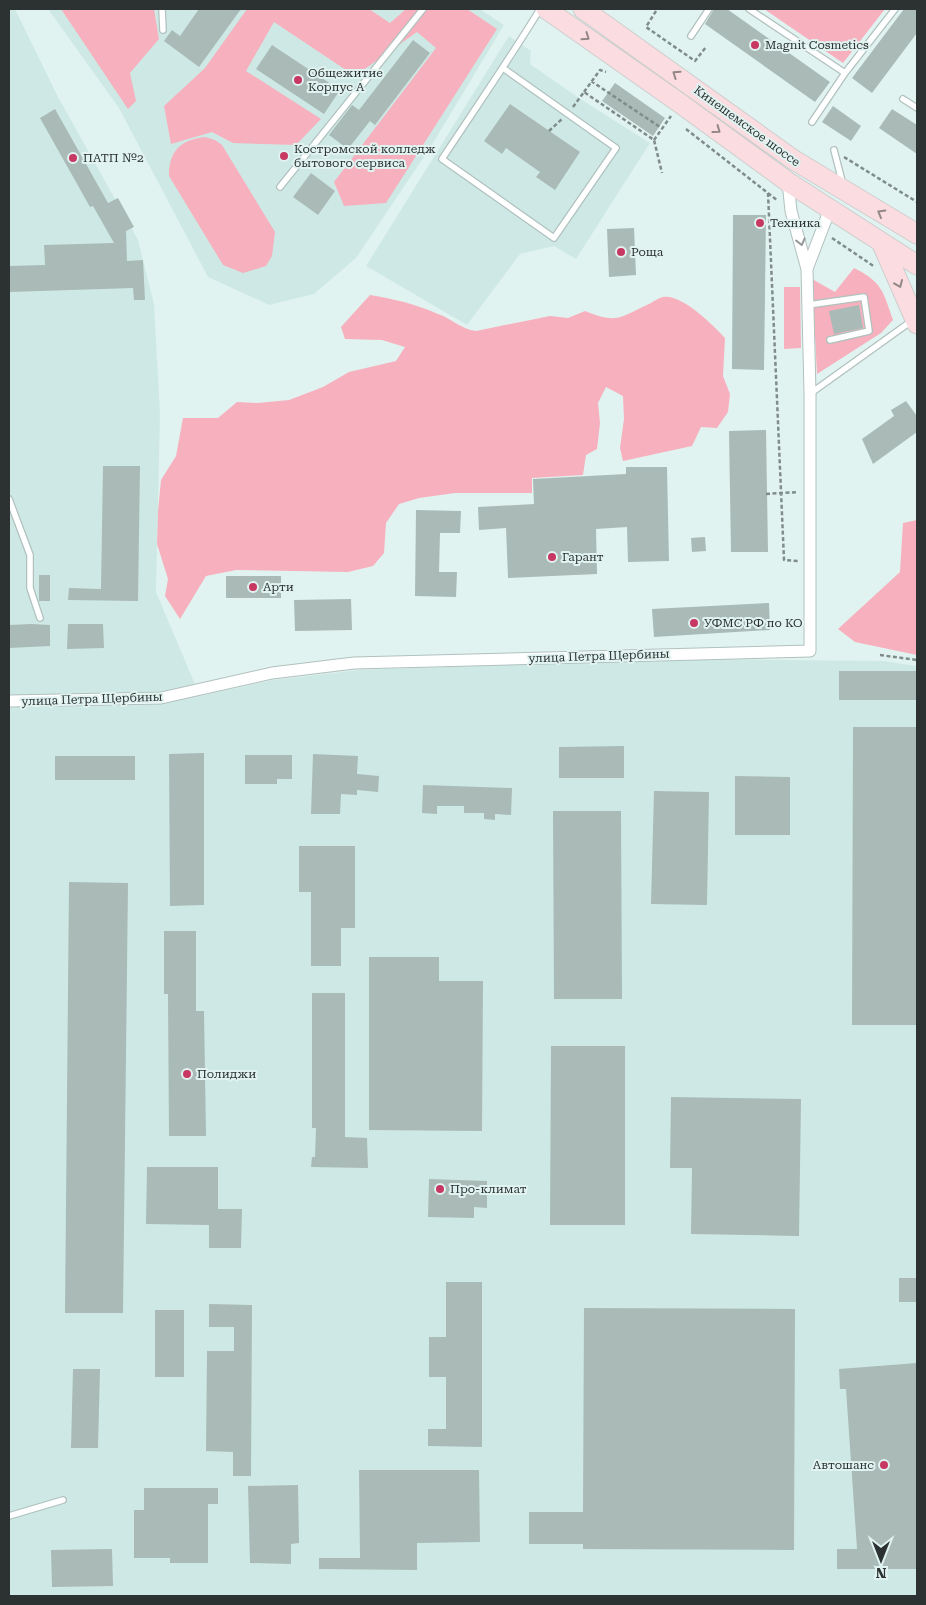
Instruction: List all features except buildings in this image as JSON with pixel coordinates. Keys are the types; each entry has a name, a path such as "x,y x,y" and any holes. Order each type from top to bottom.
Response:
{"main road":[{"name":"Кинешемское шоссе","path":"546,9 788,182 917,265"},
{"name":"Кинешемское шоссе","path":"583,9 794,160 917,234"},
{"path":"882,244 916,321"}],"street":[{"name":"улица Петра Щербины","path":"9,701 161,698 272,673 354,663 810,651 810,393 807,269 791,211 788,182"},
{"name":"улица Петра Щербины","path":"807,269 830,210"}],"lane":[{"path":"162,9 163,30"},
{"path":"280,186 423,9"},
{"path":"503,68 616,148 554,238 442,159 540,9"},
{"path":"690,36 709,9"},
{"path":"749,9 845,73"},
{"path":"812,122 845,73 895,9"},
{"path":"903,99 917,108"},
{"path":"834,150 845,192"},
{"path":"808,305 864,297 869,331 830,340"},
{"path":"810,393 916,321"},
{"path":"9,499 30,555 30,588 40,618"},
{"path":"9,1516 63,1500"}],"path":[{"path":"656,11 646,26 696,61 706,47"},
{"path":"549,131 568,114 600,70 612,76"},
{"path":"591,81 662,129"},
{"path":"584,92 654,140 662,173"},
{"path":"654,140 671,116 664,111"},
{"path":"686,128 791,211"},
{"path":"834,150 917,202"},
{"path":"768,193 784,560 810,562"},
{"path":"821,230 873,265 877,271"},
{"path":"766,494 810,492"},
{"path":"880,655 917,660"}],"shaded area":[{"path":"9,9 15,9 58,97 138,240 154,304 160,414 156,592 200,696 273,680 358,670 693,659 883,661 917,666 917,1596 9,1596"},
{"name":"Костромской колледж бытового сервиса","path":"48,9 480,9 504,25 430,148 356,258 314,294 269,305 208,277 119,108"},
{"path":"61,9 154,9 159,39 130,73 136,101 128,109"},
{"path":"247,9 369,9 390,23 406,9 467,9 497,29 386,203 344,206 334,182 436,48 417,32 355,76 274,22 246,71 321,119 296,145 233,143 212,132 171,144 164,106 205,68"},
{"path":"764,9 885,9 843,63"},
{"path":"509,36 531,51 530,64 650,143 576,259 554,246 520,254 467,325 366,266"},
{"path":"205,137 215,140 222,145 275,232 272,256 266,266 243,273 223,265 169,176 171,160 178,148 189,141"},
{"path":"854,268 871,278 880,288 893,320 881,333 817,374 812,279 835,292"},
{"path":"784,287 800,287 801,348 784,349"},
{"path":"370,295 421,307 476,331 550,316 568,318 585,311 604,317 618,318 663,297 671,297 688,305 725,338 723,376 730,394 728,412 717,428 701,427 692,446 623,461 620,448 624,419 623,396 606,387 598,403 600,423 597,449 586,455 583,475 532,478 532,493 455,493 419,498 399,504 386,523 384,553 373,566 348,572 236,570 206,576 180,619 165,596 168,579 157,544 161,480 176,456 183,418 218,418 237,402 258,403 289,400 323,387 349,372 396,361 405,347 382,340 345,339 341,327"},
{"path":"917,520 917,655 855,642 838,629 900,572 903,523"}],"place":[{"name":"Magnit Cosmetics","path":"755,45"},
{"name":"Общежитие Корпус А","path":"298,80"},
{"name":"Костромской колледж бытового сервиса","path":"284,156"},
{"name":"ПАТП №2","path":"73,158"},
{"name":"Техника","path":"760,223"},
{"name":"Роща","path":"621,252"},
{"name":"Гарант","path":"552,557"},
{"name":"Арти","path":"253,587"},
{"name":"УФМС РФ по КО","path":"694,623"},
{"name":"Полиджи","path":"187,1074"},
{"name":"Про-климат","path":"440,1189"},
{"name":"Автошанс","path":"884,1465"}]}
